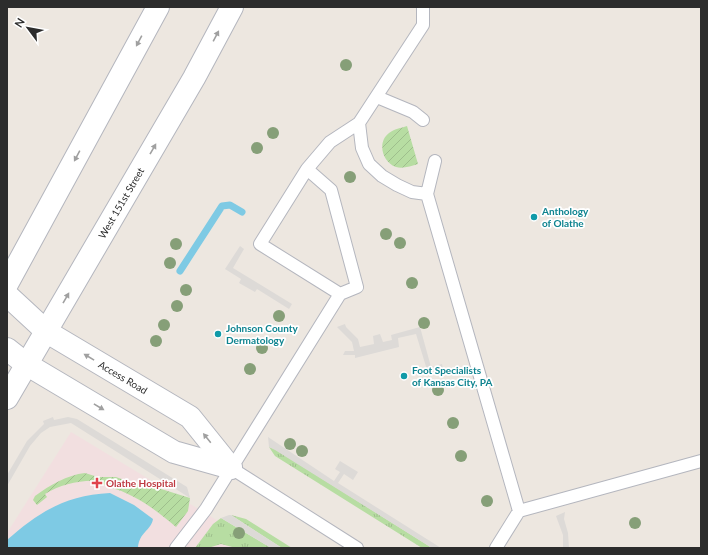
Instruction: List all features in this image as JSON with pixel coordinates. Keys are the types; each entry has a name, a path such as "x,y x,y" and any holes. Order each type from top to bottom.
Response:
{"main road":[{"path":"7,284 158,7"},
{"name":"West 151st Street","path":"7,398 26,364 47,332 190,85 232,7"},
{"name":"Access Road","path":"7,295 47,332 190,418 231,468"},
{"name":"Access Road","path":"7,349 26,364 174,452 231,468"}],"lane":[{"path":"340,294 260,244 307,169 330,142 360,123 423,25 423,7"},
{"path":"377,97 413,112 423,120"},
{"path":"360,123 362,148 369,164 382,176 397,185 412,192 427,194"},
{"path":"435,161 427,194 519,511"},
{"path":"176,548 206,509 340,294 356,288 331,190 307,169"},
{"path":"496,548 519,511 701,461"},
{"name":"Access Road","path":"231,468 357,548"}],"shaded area":[{"path":"240,246 244,249 233,268 292,304 289,309 257,289 255,292 239,283 241,279 225,269"},
{"path":"345,324 346,327 358,339 360,347 374,344 373,336 380,334 383,342 392,340 391,335 420,327 431,367 442,364 443,369 428,373 416,334 398,338 399,347 355,358 355,355 343,355 345,351 354,351 352,342 337,327"},
{"path":"53,417 54,420 68,417 77,419 187,487 190,498 71,423 50,427 41,433 30,446 7,486 7,475 27,441 44,424 43,421"},
{"name":"Olathe Hospital","path":"71,432 263,548 7,548 7,533"},
{"path":"268,437 334,481 340,472 335,469 340,461 358,472 353,480 344,474 338,483 441,548 432,548 269,447"},
{"path":"565,512 564,519 568,533 569,548 563,548 563,535 556,516"},
{"path":"229,515 282,548 271,548 221,518"}],"green space":[{"path":"407,126 418,164 399,168 387,161 384,156 382,146 385,137 389,133"},
{"path":"269,447 275,449 432,548 422,548 275,456"},
{"path":"85,473 98,477 116,477 190,498 188,511 176,527 136,498 109,487 109,485 97,484 97,481 77,482 57,488 45,494 47,497 37,505 33,500 35,496 59,481"},
{"path":"231,515 246,519 292,548 282,548"},
{"path":"221,518 271,548 236,548 221,544 208,548 195,548 213,524"}],"water":[{"path":"110,493 134,505 153,519 150,526 140,538 138,548 7,548 7,540 42,513 67,501 80,497"}],"waterway":[{"path":"180,271 222,206 230,205 242,212"}],"place":[{"name":"Anthology of Olathe","path":"534,217"},
{"name":"Johnson County Dermatology","path":"218,334"},
{"name":"Foot Specialists of Kansas City, PA","path":"404,376"},
{"name":"Olathe Hospital","path":"97,483"}]}
